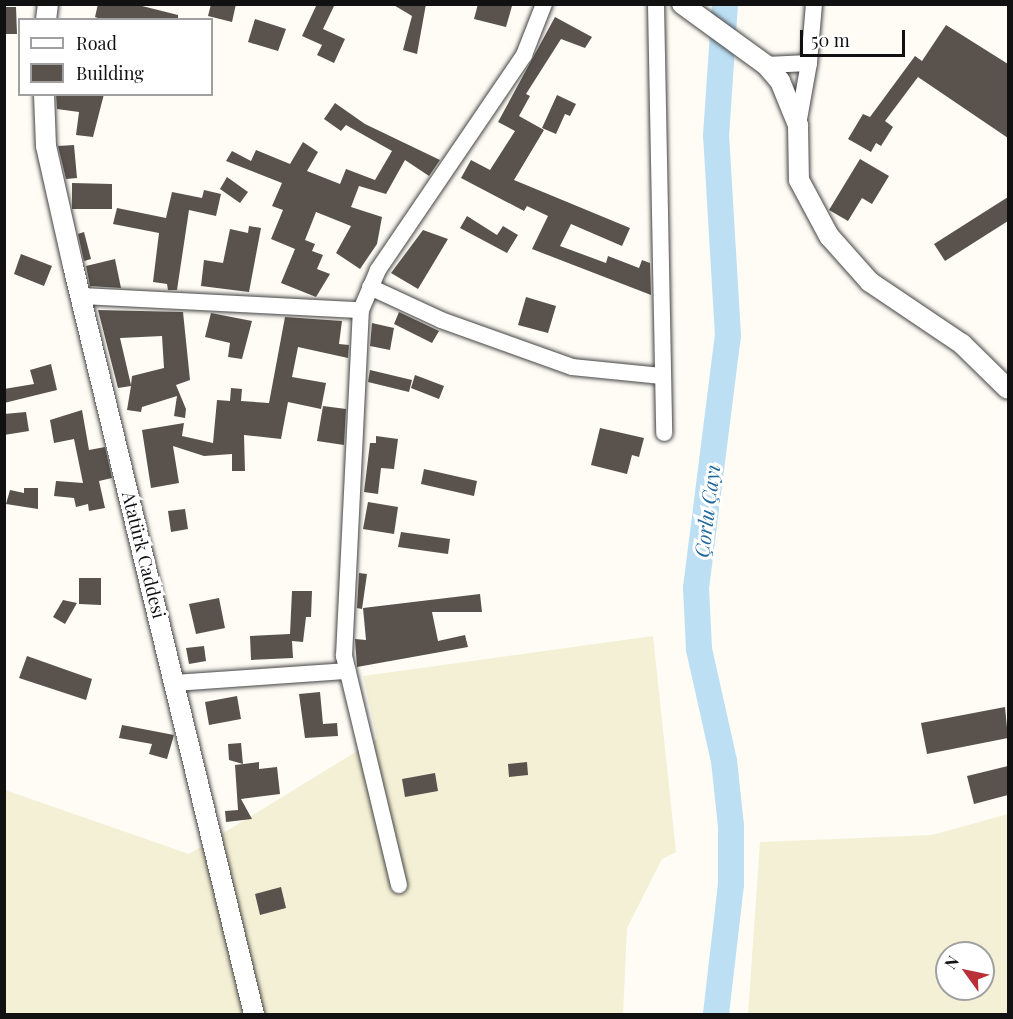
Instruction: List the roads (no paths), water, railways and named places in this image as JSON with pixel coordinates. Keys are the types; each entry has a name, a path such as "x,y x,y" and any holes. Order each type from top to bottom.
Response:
{"street":[{"path":"399,885 344,656 366,298 524,55 544,4"},
{"path":"656,4 662,159 664,434"},
{"path":"682,4 766,65 780,81 798,125"},
{"path":"814,4 809,63 798,125 799,180 829,236 870,282 962,344 1005,381"},
{"path":"766,65 809,63"},
{"name":"Atatürk Caddesi","path":"44,96 46,146 80,296 254,1014"},
{"path":"80,296 366,298 389,296 441,320 572,367 662,376"},
{"path":"175,683 348,671"}],"waterway":[{"name":"Çorlu Çayı","path":"716,1014 731,884 731,826 724,761 699,649 696,588 728,336 716,136 725,4"}]}
